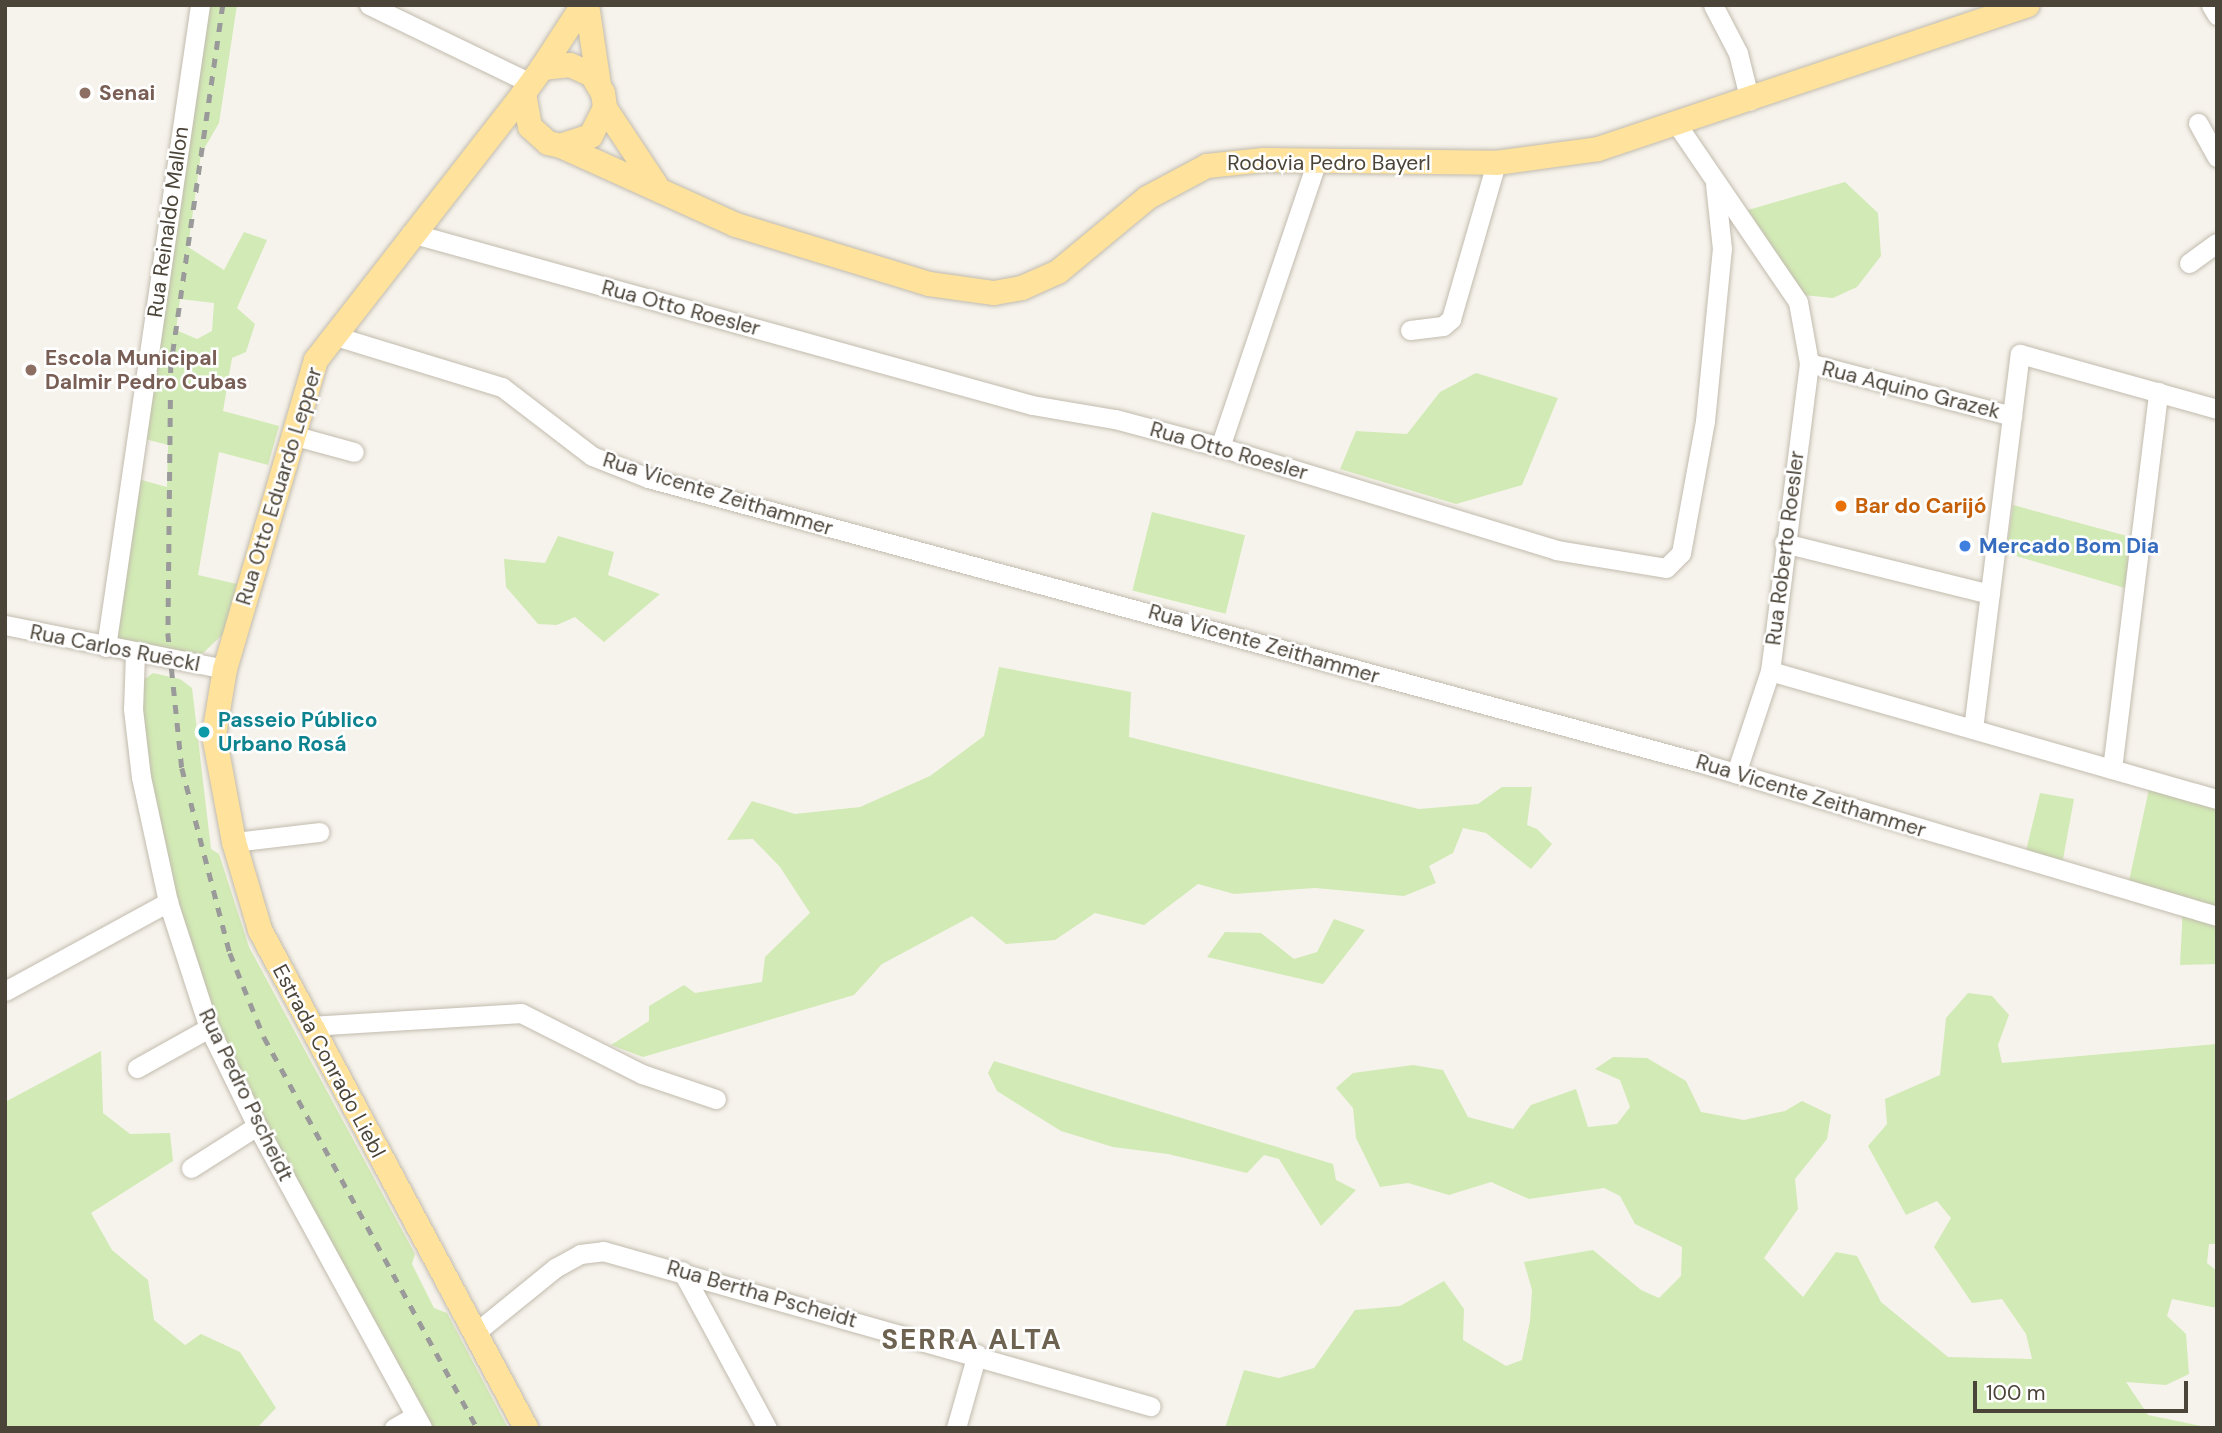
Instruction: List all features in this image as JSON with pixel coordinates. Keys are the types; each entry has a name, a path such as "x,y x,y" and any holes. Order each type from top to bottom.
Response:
{"main road":[{"name":"Rua Otto Eduardo Lepper","path":"225,669 316,360 332,335 532,81 585,5"},
{"name":"Rua Otto Eduardo Lepper","path":"585,5 602,96"},
{"name":"Rodovia Pedro Bayerl","path":"561,146 736,225 929,284 994,293 1022,288 1058,272 1147,198 1195,171 1245,161 1496,163 1598,149 1678,126 2028,5"},
{"path":"602,96 591,136 561,146 537,136 525,116 532,81 581,68 602,96 661,191"},
{"name":"Rua Otto Eduardo Lepper","path":"480,147 515,131 537,136"},
{"name":"Estrada Conrado Liebl","path":"225,669 214,736 234,842 260,930 526,1428"}],"street":[{"name":"Rua Reinaldo Mallon","path":"106,647 200,5"},
{"path":"369,5 532,81"},
{"path":"1713,5 1738,53 1750,101"},
{"path":"2211,5 2217,15"},
{"path":"2198,122 2217,157"},
{"name":"Rua Roberto Roesler","path":"1678,126 1798,302 1809,363 1770,671 2217,799"},
{"path":"1220,447 1317,160"},
{"path":"1410,330 1443,326 1451,319 1496,163"},
{"name":"Rua Otto Roesler","path":"411,233 1032,405 1115,419 1220,447 1556,550 1666,568 1681,553 1705,421 1722,249 1716,184"},
{"path":"2189,263 2217,243"},
{"name":"Rua Vicente Zeithammer","path":"332,335 502,387 592,456 648,478 1736,774 2217,916"},
{"path":"1973,729 2020,354 2217,409"},
{"name":"Rua Aquino Grazek","path":"1809,363 2012,416"},
{"path":"2112,769 2158,392"},
{"path":"292,435 354,452"},
{"path":"1784,544 1990,594"},
{"name":"Rua Carlos Rueckl","path":"5,625 225,669"},
{"name":"Rua Pedro Pscheidt","path":"135,653 133,709 141,777 168,902 209,1028 257,1126 419,1422"},
{"path":"1736,774 1770,671"},
{"path":"234,842 319,832"},
{"path":"5,991 168,902"},
{"path":"311,1026 532,1015 642,1073 716,1099"},
{"path":"137,1069 209,1028"},
{"path":"191,1167 257,1126"},
{"name":"Rua Bertha Pscheidt","path":"475,1333 580,1254 603,1251 977,1354 1150,1406"},
{"path":"681,1271 767,1428"},
{"path":"956,1428 977,1354"},
{"path":"394,1428 419,1422"}],"green space":[{"path":"208,5 237,5 219,123 201,154 188,247 224,270 244,232 267,240 237,308 255,324 246,352 232,358 223,411 279,426 268,465 219,452 198,575 237,584 223,634 201,655 121,642 117,634 138,479 167,487 168,445 145,439","holes":["180,299 214,303 212,331 197,339 176,330"]},
{"path":"1845,182 1878,213 1881,256 1857,287 1833,298 1803,295 1748,210"},
{"path":"1476,373 1558,398 1522,485 1456,504 1340,469 1356,431 1407,434 1440,392"},
{"path":"2013,505 2131,537 2125,588 2006,553"},
{"path":"1152,512 1245,535 1226,614 1132,591"},
{"path":"558,536 614,552 608,575 660,594 604,642 575,617 557,625 538,624 506,587 504,559 545,563"},
{"path":"999,667 1131,692 1129,737 1419,809 1478,804 1502,787 1532,787 1527,825 1537,829 1552,844 1531,869 1486,833 1463,828 1453,853 1429,866 1436,883 1404,896 1315,888 1234,894 1198,884 1144,925 1095,913 1055,940 1006,944 972,916 882,964 854,995 643,1057 611,1045 649,1021 649,1006 684,985 695,993 762,982 765,957 810,913 780,867 753,839 727,840 752,801 795,814 860,807 930,776 984,736"},
{"path":"153,673 180,679 192,688 211,849 219,854 249,947 415,1254 412,1264 434,1308 447,1313 508,1428 422,1428 257,1126 179,939 135,686"},
{"path":"2151,780 2217,799 2217,964 2180,965 2183,906 2127,890"},
{"path":"2040,793 2074,799 2061,870 2024,859"},
{"path":"1334,919 1365,930 1323,984 1207,957 1225,932 1261,933 1294,959 1317,952"},
{"path":"1968,993 1992,996 2009,1015 1998,1045 2002,1063 2217,1044 2217,1244 2209,1244 2207,1263 2217,1271 2217,1308 2172,1299 2167,1316 2186,1334 2189,1374 2166,1385 2126,1382 2148,1415 2211,1428 1225,1428 1244,1370 1279,1378 1314,1368 1355,1310 1400,1306 1444,1281 1464,1309 1463,1340 1506,1366 1522,1360 1530,1321 1532,1290 1524,1262 1593,1250 1641,1290 1659,1298 1681,1276 1682,1247 1635,1224 1620,1196 1604,1188 1529,1199 1491,1182 1449,1195 1408,1183 1380,1187 1356,1138 1353,1108 1336,1088 1353,1073 1413,1065 1443,1070 1468,1117 1513,1129 1531,1105 1576,1089 1588,1127 1617,1124 1630,1107 1620,1080 1595,1069 1613,1057 1647,1058 1686,1081 1701,1112 1744,1120 1785,1111 1802,1101 1831,1115 1827,1139 1795,1179 1798,1209 1764,1258 1803,1297 1836,1252 1857,1256 1881,1302 1948,1357 2032,1359 2026,1334 2002,1299 1972,1303 1934,1247 1951,1218 1937,1201 1906,1215 1868,1146 1887,1124 1885,1099 1940,1075 1946,1018"},
{"path":"101,1051 103,1113 130,1134 170,1133 173,1161 91,1213 112,1250 148,1280 154,1320 185,1345 201,1334 240,1352 276,1408 257,1428 5,1428 5,1102"},
{"path":"994,1061 1333,1164 1336,1180 1356,1190 1321,1226 1279,1159 1264,1155 1247,1173 1168,1154 1113,1147 1061,1131 997,1091 988,1073"}],"railway":[{"path":"223,5 171,364 168,633 182,768 230,953 264,1037 477,1428"}],"place":[{"name":"Senai","path":"85,93"},
{"name":"Escola Municipal Dalmir Pedro Cubas","path":"31,370"},
{"name":"Bar do Carijó","path":"1841,506"},
{"name":"Mercado Bom Dia","path":"1965,546"},
{"name":"Passeio Público Urbano Rosá","path":"204,732"}],"district":[{"name":"SERRA ALTA","path":"972,1340"}]}
